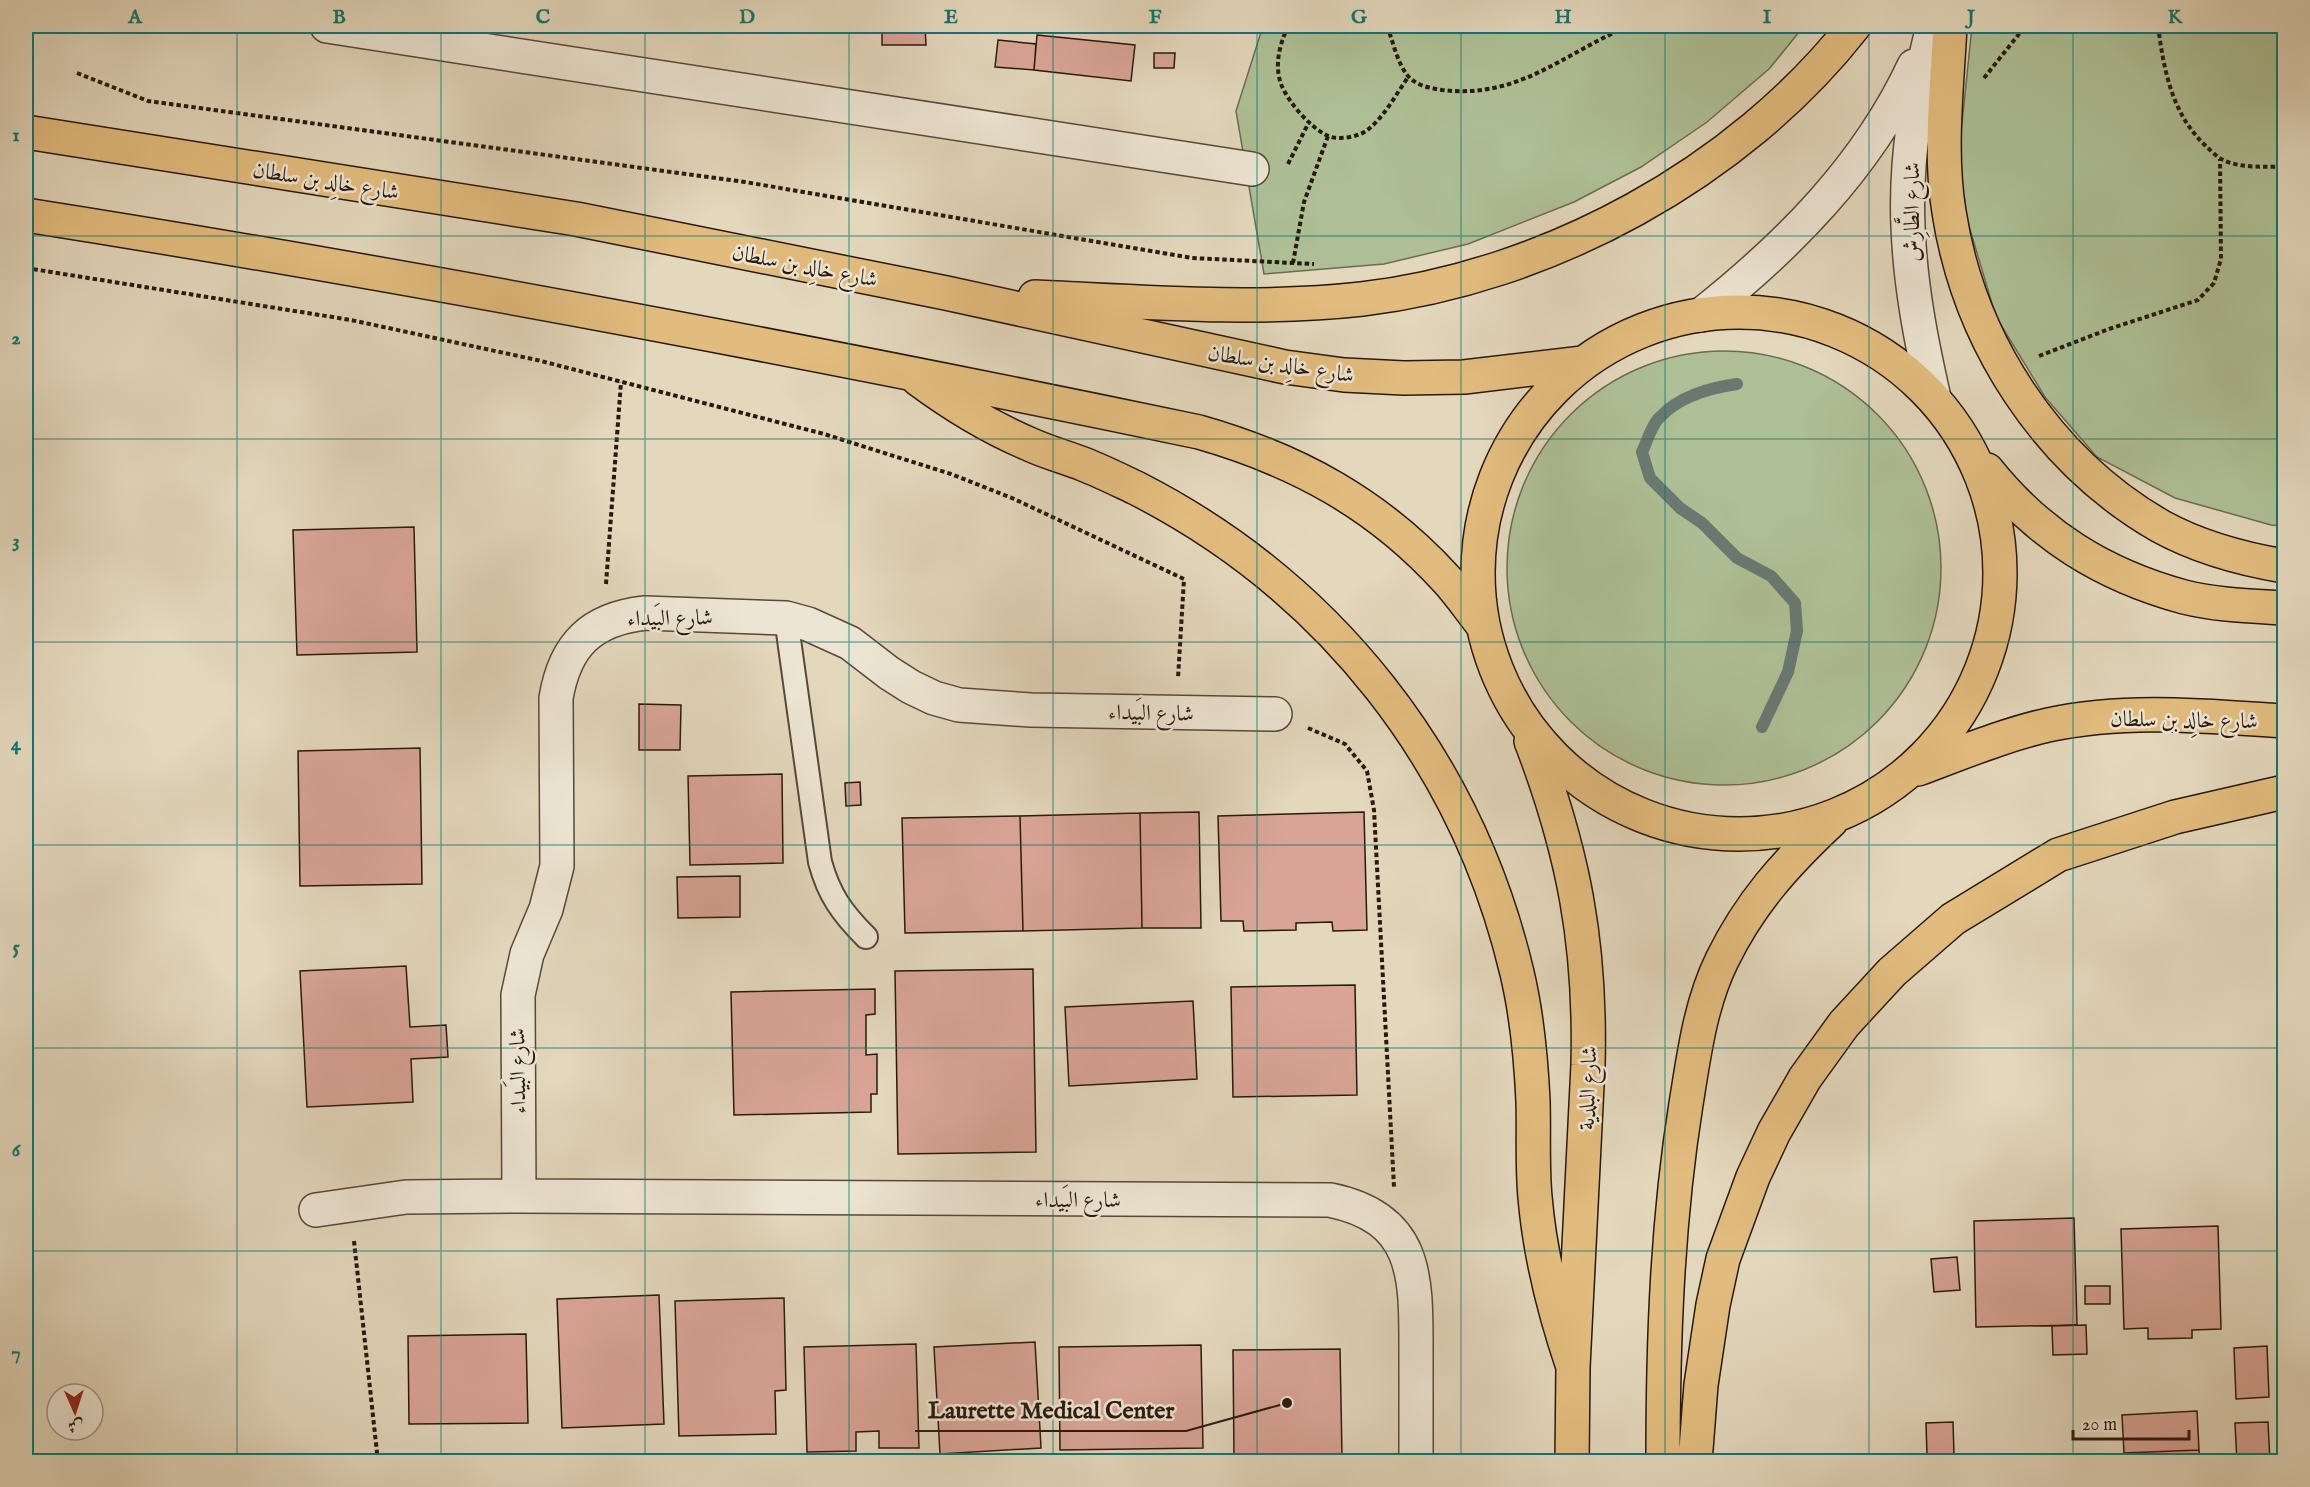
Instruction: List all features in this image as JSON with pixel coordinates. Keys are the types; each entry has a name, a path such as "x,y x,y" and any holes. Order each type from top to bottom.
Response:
{"main road":[{"path":"946,293 1147,302 1286,303 1362,299 1428,287 1488,271 1546,251 1602,226 1656,197 1708,163 1757,126 1802,84 1854,26"},
{"path":"1939,26 1946,96 1945,159 1948,210 1958,259 1974,307 2020,395 2050,434 2083,469 2121,500 2161,526 2210,548 2254,561 2284,566"},
{"name":"شارع خالِد بن سلطان","path":"26,132 576,219 946,293 1285,368 1344,375 1404,378 1464,377 1583,363"},
{"path":"26,215 403,278 907,371 1199,432 1245,445 1288,463 1341,491 1370,510 1411,543 1448,580 1481,623"},
{"path":"1974,454 1992,501 2002,550 1999,609 1992,648 1973,694 1946,736 1911,772 1875,797 1836,816 1787,831 1737,835 1687,830 1640,815 1595,792 1556,761 1524,723 1505,692 1491,658 1481,623 1476,574 1481,526 1494,478 1517,435 1546,396 1583,363 1619,341 1659,325 1701,315 1752,312 1803,320 1852,337 1896,364 1934,398 2006,494 2055,537 2084,557 2131,579 2185,597 2244,606 2284,608"},
{"path":"907,371 982,422 1135,488 1187,517 1237,549 1284,586 1328,627 1368,671 1404,719 1435,766 1461,816 1492,888 1517,975 1527,1030 1533,1103 1535,1196 1540,1242 1551,1294 1573,1366"},
{"name":"شارع خالِد بن سلطان","path":"1911,772 1986,744 2048,725 2106,716 2164,714 2284,720"},
{"name":"شارع البلدية","path":"1524,723 1561,827 1581,915 1587,965 1588,1065 1573,1366 1572,1461"},
{"path":"1695,1461 1701,1385 1713,1305 1723,1259 1749,1187 1774,1132 1805,1078 1844,1024 1892,972 1953,919 2058,855 2175,817 2284,792"},
{"path":"1663,1461 1663,1352 1669,1241 1678,1151 1701,1018 1722,961 1752,907 1790,859 1836,816"}],"street":[{"path":"327,26 1252,169"},
{"path":"1701,315 1745,280 1787,241 1826,199 1888,114 1939,26"},
{"name":"شارع الطَّارِش","path":"1934,398 1921,340 1912,283 1908,224 1908,174 1913,124 1939,26"},
{"name":"شارع البَيداء","path":"519,1196 518,995 527,954 546,909 557,866 556,698 560,676 570,655 585,637 603,624 624,615 645,613 786,618 830,632 850,643 911,687 934,698 959,705 1031,710 1275,714"},
{"name":"شارع البَيداء","path":"316,1210 406,1197 519,1196 1330,1200 1350,1204 1369,1212 1385,1224 1396,1236 1410,1264 1416,1295 1416,1461"}],"lane":[{"path":"786,618 820,862 827,886 852,923 866,937"}],"path":[{"path":"1288,26 1279,52 1278,68 1281,84 1289,98 1309,122 1328,136 1350,137 1365,132 1376,122 1409,76"},
{"path":"1387,26 1398,56 1409,76 1426,88 1456,91 1487,90 1516,82 1544,71 1574,52 1629,26"},
{"path":"1946,96 1978,84 2028,26"},
{"path":"2158,26 2174,100 2191,132 2220,159 2246,166 2284,166"},
{"path":"77,73 148,101 745,182 1192,258 1324,264"},
{"path":"1286,303 1304,202 1328,136"},
{"path":"2005,369 2109,329 2198,300 2214,283 2221,259 2220,159"},
{"path":"26,268 351,320 537,360 824,435 951,474 1071,525 1184,579 1176,713"},
{"path":"603,624 621,382"},
{"path":"1275,714 1345,744 1367,771 1374,810 1396,1236"},
{"path":"350,1204 378,1461"}],"green space":[{"path":"1263,26 1804,26 1769,69 1707,122 1641,167 1574,202 1468,244 1384,264 1264,274 1236,111"},
{"path":"1972,26 2284,26 2284,526 2271,525 2175,498 2097,457 2045,397 1996,317 1956,182"},
{"path":"1724,351 1766,355 1807,367 1845,387 1878,414 1905,447 1925,485 1937,526 1941,568 1937,610 1925,651 1905,689 1878,722 1845,749 1807,769 1766,781 1724,785 1682,781 1641,769 1603,749 1570,722 1543,689 1523,651 1511,610 1507,568 1511,526 1523,485 1543,447 1570,414 1603,387 1641,367 1682,355"}],"building":[{"path":"882,26 925,26 926,45 882,45"},
{"path":"1037,35 1135,45 1131,81 1034,70"},
{"path":"998,40 1036,44 1034,70 995,67"},
{"path":"1154,53 1175,53 1174,68 1154,68"},
{"path":"414,527 417,652 297,655 293,530"},
{"path":"639,704 681,705 680,750 639,750"},
{"path":"420,748 422,884 300,886 298,751"},
{"path":"782,774 783,863 690,865 688,776"},
{"path":"860,782 861,805 846,806 845,783"},
{"path":"1199,812 1201,928 1142,928 1140,813"},
{"path":"1364,812 1367,930 1333,931 1332,922 1296,923 1296,930 1244,931 1243,921 1221,921 1218,816"},
{"path":"1140,813 1142,928 1023,931 1020,816"},
{"path":"1020,816 1023,931 905,933 902,818"},
{"path":"740,876 740,917 678,918 677,877"},
{"path":"406,966 410,1027 446,1025 448,1057 411,1059 413,1102 307,1107 300,971"},
{"path":"1033,969 1036,1152 898,1154 895,971"},
{"path":"1355,985 1357,1095 1233,1097 1231,987"},
{"path":"875,989 875,1014 866,1015 866,1055 877,1054 877,1094 871,1094 871,1112 734,1115 731,992"},
{"path":"1193,1001 1197,1079 1069,1086 1065,1007"},
{"path":"2074,1218 2077,1325 1976,1327 1974,1221"},
{"path":"2218,1226 2221,1329 2192,1330 2192,1338 2148,1339 2148,1328 2124,1329 2121,1229"},
{"path":"1957,1257 1960,1290 1934,1292 1931,1259"},
{"path":"2085,1286 2110,1286 2110,1304 2085,1304"},
{"path":"659,1295 664,1424 562,1428 557,1299"},
{"path":"784,1298 786,1390 775,1391 776,1434 679,1436 675,1301"},
{"path":"2086,1325 2087,1354 2053,1355 2052,1326"},
{"path":"526,1334 528,1423 409,1424 408,1336"},
{"path":"1035,1342 1041,1448 940,1454 934,1347"},
{"path":"916,1344 919,1448 879,1448 879,1431 856,1432 856,1451 807,1452 804,1347"},
{"path":"1201,1345 1203,1448 1060,1450 1059,1347"},
{"path":"2267,1346 2269,1397 2236,1399 2234,1348"},
{"path":"1340,1349 1342,1456 1234,1458 1233,1350"},
{"path":"2197,1411 2199,1450 2124,1453 2122,1415"},
{"path":"1953,1422 1954,1455 1927,1456 1926,1423"},
{"path":"2268,1422 2270,1462 2237,1462 2235,1423"},
{"path":"2199,1450 2200,1462 2124,1462 2124,1453"},
{"path":"1947,1456 1948,1462 1932,1462 1932,1457"}],"waterway":[{"path":"1737,384 1695,394 1667,410 1656,421 1642,452 1650,478 1680,508 1702,523 1737,558 1771,576 1795,603 1797,631 1788,672 1762,727"}],"place":[{"name":"Laurette Medical Center","path":"1287,1403"}]}
